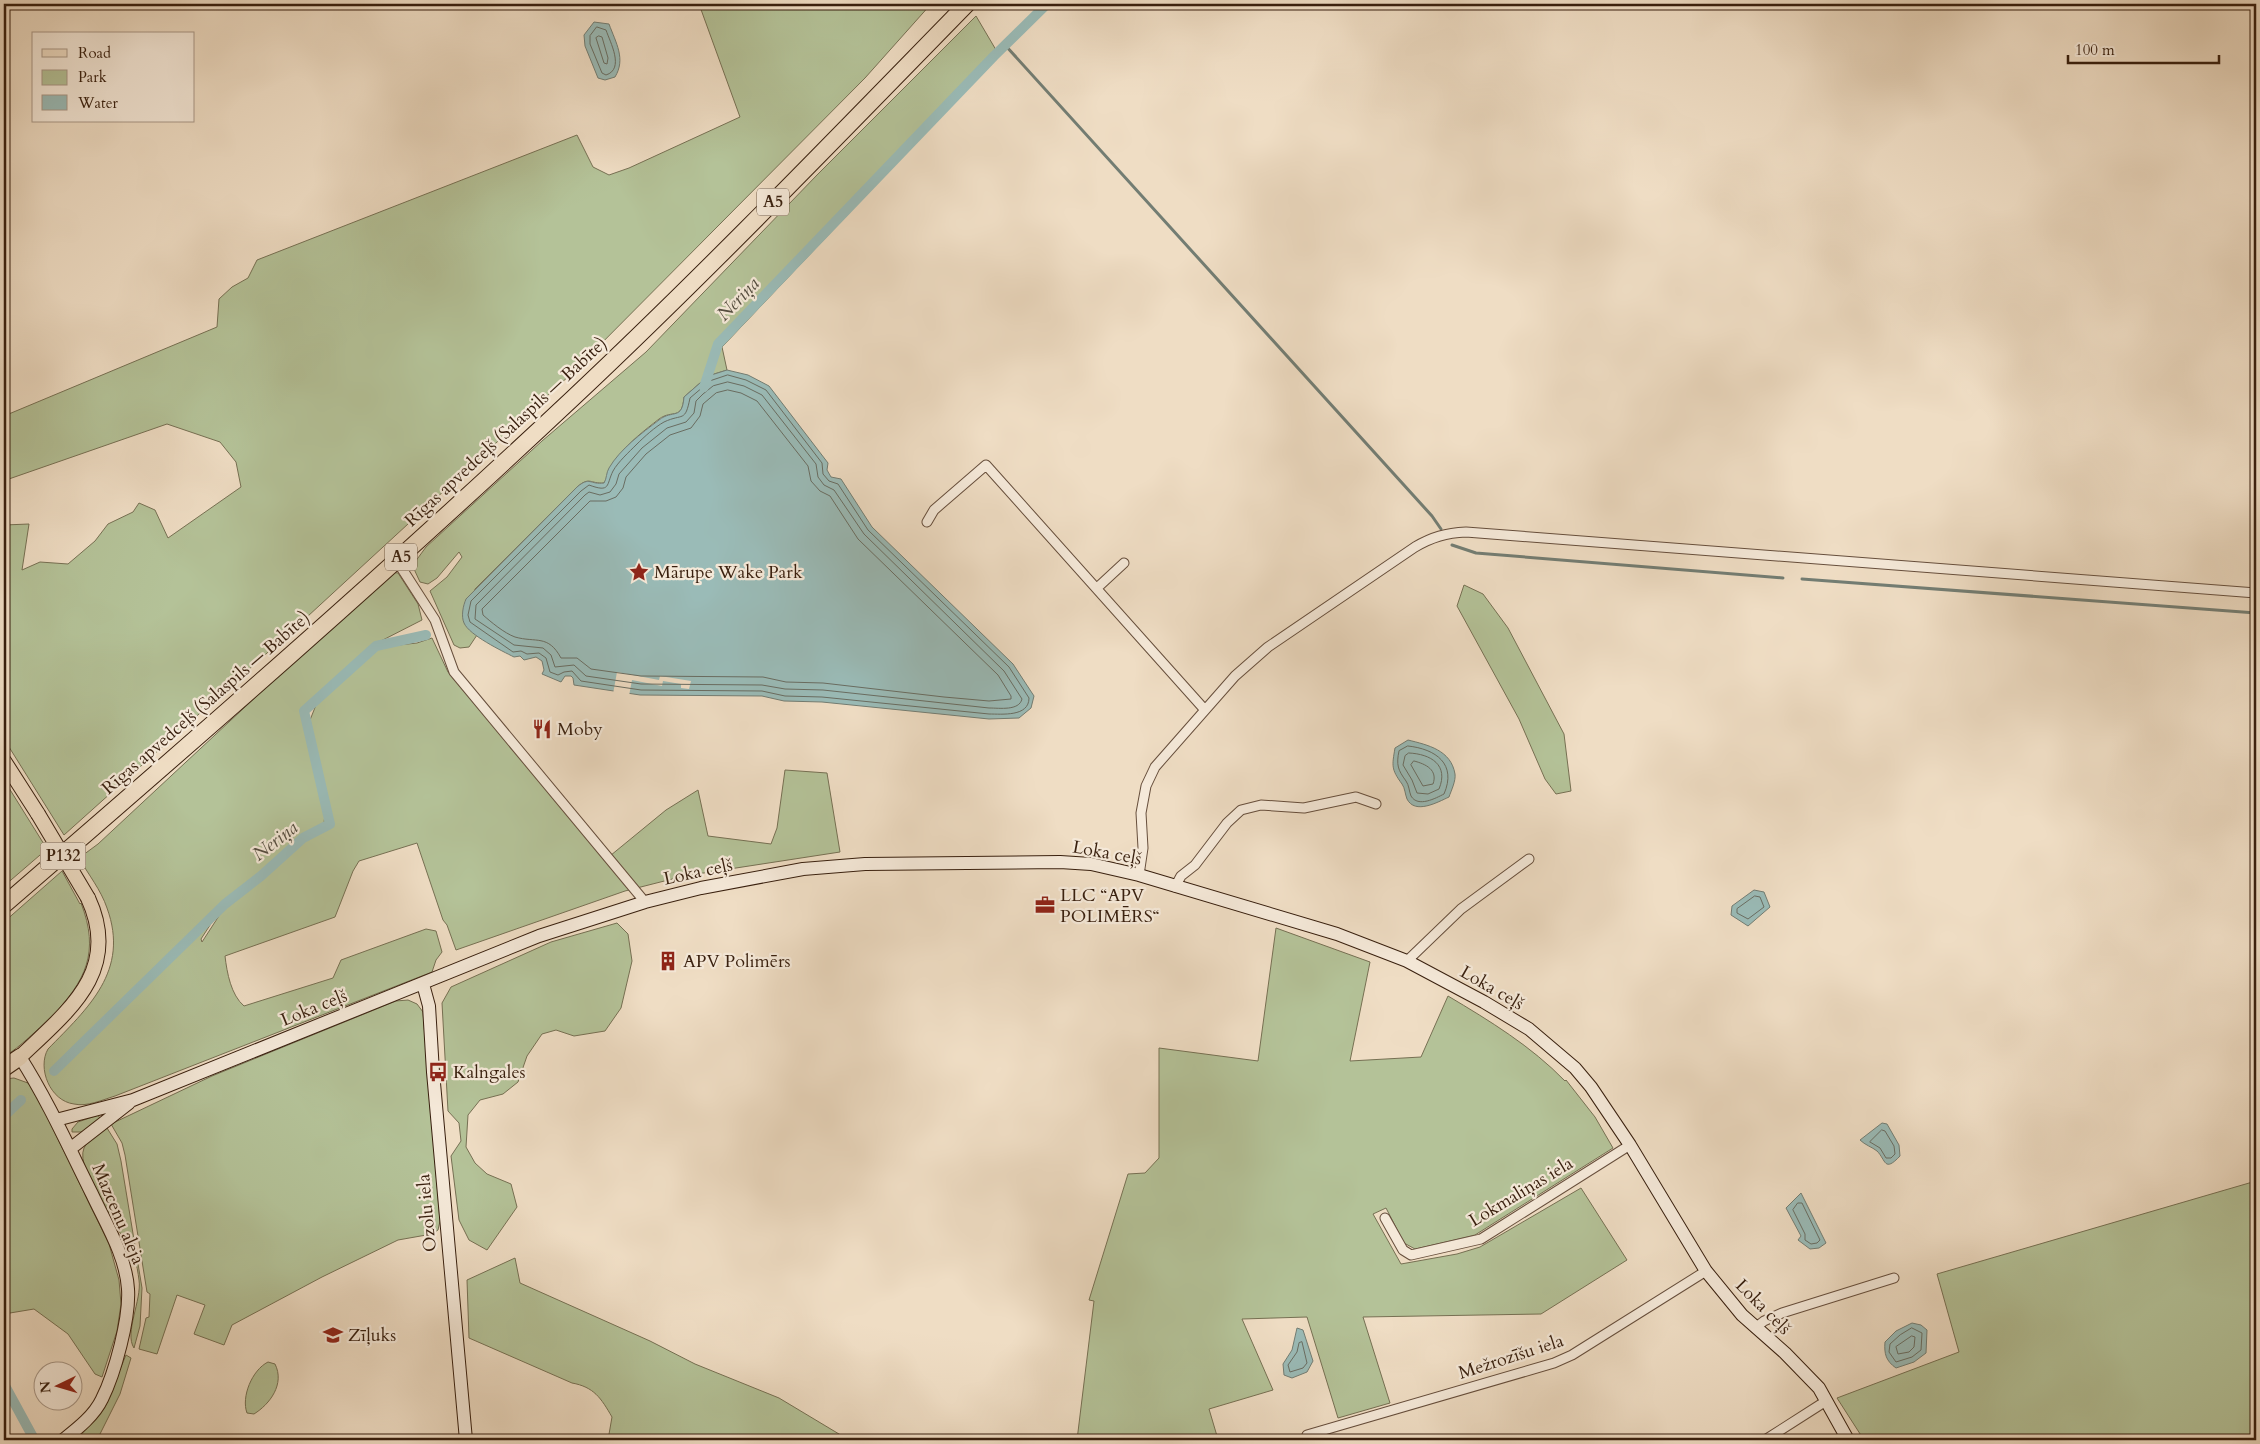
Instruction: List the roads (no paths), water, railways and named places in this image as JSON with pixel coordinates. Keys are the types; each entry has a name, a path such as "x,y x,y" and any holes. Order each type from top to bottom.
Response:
{"highway":[{"name":"Rīgas apvedceļš (Salaspils — Babīte)","path":"4,905 11,895 224,715 397,561 575,396 740,237 967,4"},
{"path":"4,1068 20,1057"}],"main road":[{"name":"P132","path":"4,761 88,898 98,927 99,945 96,966 85,989 70,1009 20,1057"},
{"name":"Loka ceļš","path":"56,1120 133,1100 539,936 645,902 701,888 803,869 865,864 1060,862 1090,864 1140,876 1175,888 1337,934 1407,962 1484,1002 1528,1029 1575,1068 1604,1105 1706,1270 1742,1315 1801,1368 1819,1388 1848,1440"},
{"name":"Ozolu iela","path":"423,984 429,1006 433,1081 466,1440"},
{"name":"Mazcenu aleja","path":"20,1057 56,1120 116,1244 128,1288 128,1308 114,1365 102,1399 84,1422 63,1440"},
{"name":"Loka ceļš","path":"70,1149 133,1100"}],"street":[{"path":"927,522 934,510 990,461 1097,588 1205,710"},
{"path":"1140,876 1143,848 1141,813 1146,786 1155,767 1234,676 1268,647 1415,547 1430,538 1446,533 1495,534 2256,593"},
{"path":"397,561 435,620 454,672 645,902"},
{"path":"1097,588 1124,563"},
{"path":"1175,888 1181,876 1195,865 1227,823 1241,810 1260,805 1304,808 1356,798 1376,804"},
{"path":"1407,962 1461,909 1529,859"},
{"name":"Lokmaliņas iela","path":"1385,1218 1403,1250 1411,1256 1481,1239 1630,1145"},
{"name":"Mežrozīšu iela","path":"1307,1435 1392,1412 1563,1359 1706,1270"},
{"path":"1755,1328 1764,1321 1782,1313 1894,1278"},
{"path":"1765,1440 1826,1401"}],"water":[{"path":"594,22 609,24 619,51 620,64 615,77 605,80 598,78 585,46 584,35"},
{"path":"727,370 748,375 769,386 828,463 827,470 831,477 841,479 872,527 1013,664 1034,696 1031,708 1019,718 989,719 822,702 784,701 762,696 640,695 574,685 571,676 565,676 561,682 542,674 544,670 542,661 536,657 524,660 520,656 514,657 486,642 467,628 463,617 466,599 577,487 588,481 604,483 608,470 614,461 632,442 659,420 679,412 684,397 708,376"},
{"path":"1408,740 1438,750 1449,759 1453,766 1455,777 1449,797 1421,807 1411,804 1407,799 1403,786 1394,771 1393,763 1395,748"},
{"path":"1754,890 1764,892 1770,907 1748,926 1731,915 1732,906"},
{"path":"1882,1123 1887,1124 1899,1145 1900,1156 1891,1164 1886,1163 1877,1151 1860,1140"},
{"path":"1801,1193 1826,1243 1819,1248 1810,1249 1798,1240 1801,1236 1786,1208"},
{"path":"1912,1323 1921,1325 1927,1330 1926,1353 1914,1362 1896,1368 1886,1357 1885,1342 1896,1331"},
{"path":"1297,1328 1303,1330 1313,1361 1307,1372 1292,1378 1284,1375 1283,1364 1292,1350"}],"waterway":[{"name":"Neriņa","path":"704,387 718,344 994,56 1047,4"},
{"path":"1005,45 1432,516 1441,529"},
{"path":"1452,545 1476,553 1783,578"},
{"path":"1802,579 2256,613"},
{"name":"Neriņa","path":"54,1071 225,904 261,876 303,838 330,824 304,711 376,646 426,635"},
{"name":"Neriņa","path":"4,1116 21,1100"},
{"name":"Neriņa","path":"4,1384 34,1439"}],"place":[{"name":"Mārupe Wake Park","path":"639,572"},
{"name":"Moby","path":"542,729"},
{"name":"LLC “APV POLIMĒRS“","path":"1045,905"},
{"name":"APV Polimērs","path":"668,961"},
{"name":"Kalngales","path":"438,1072"},
{"name":"Zīļuks","path":"333,1335"}]}
